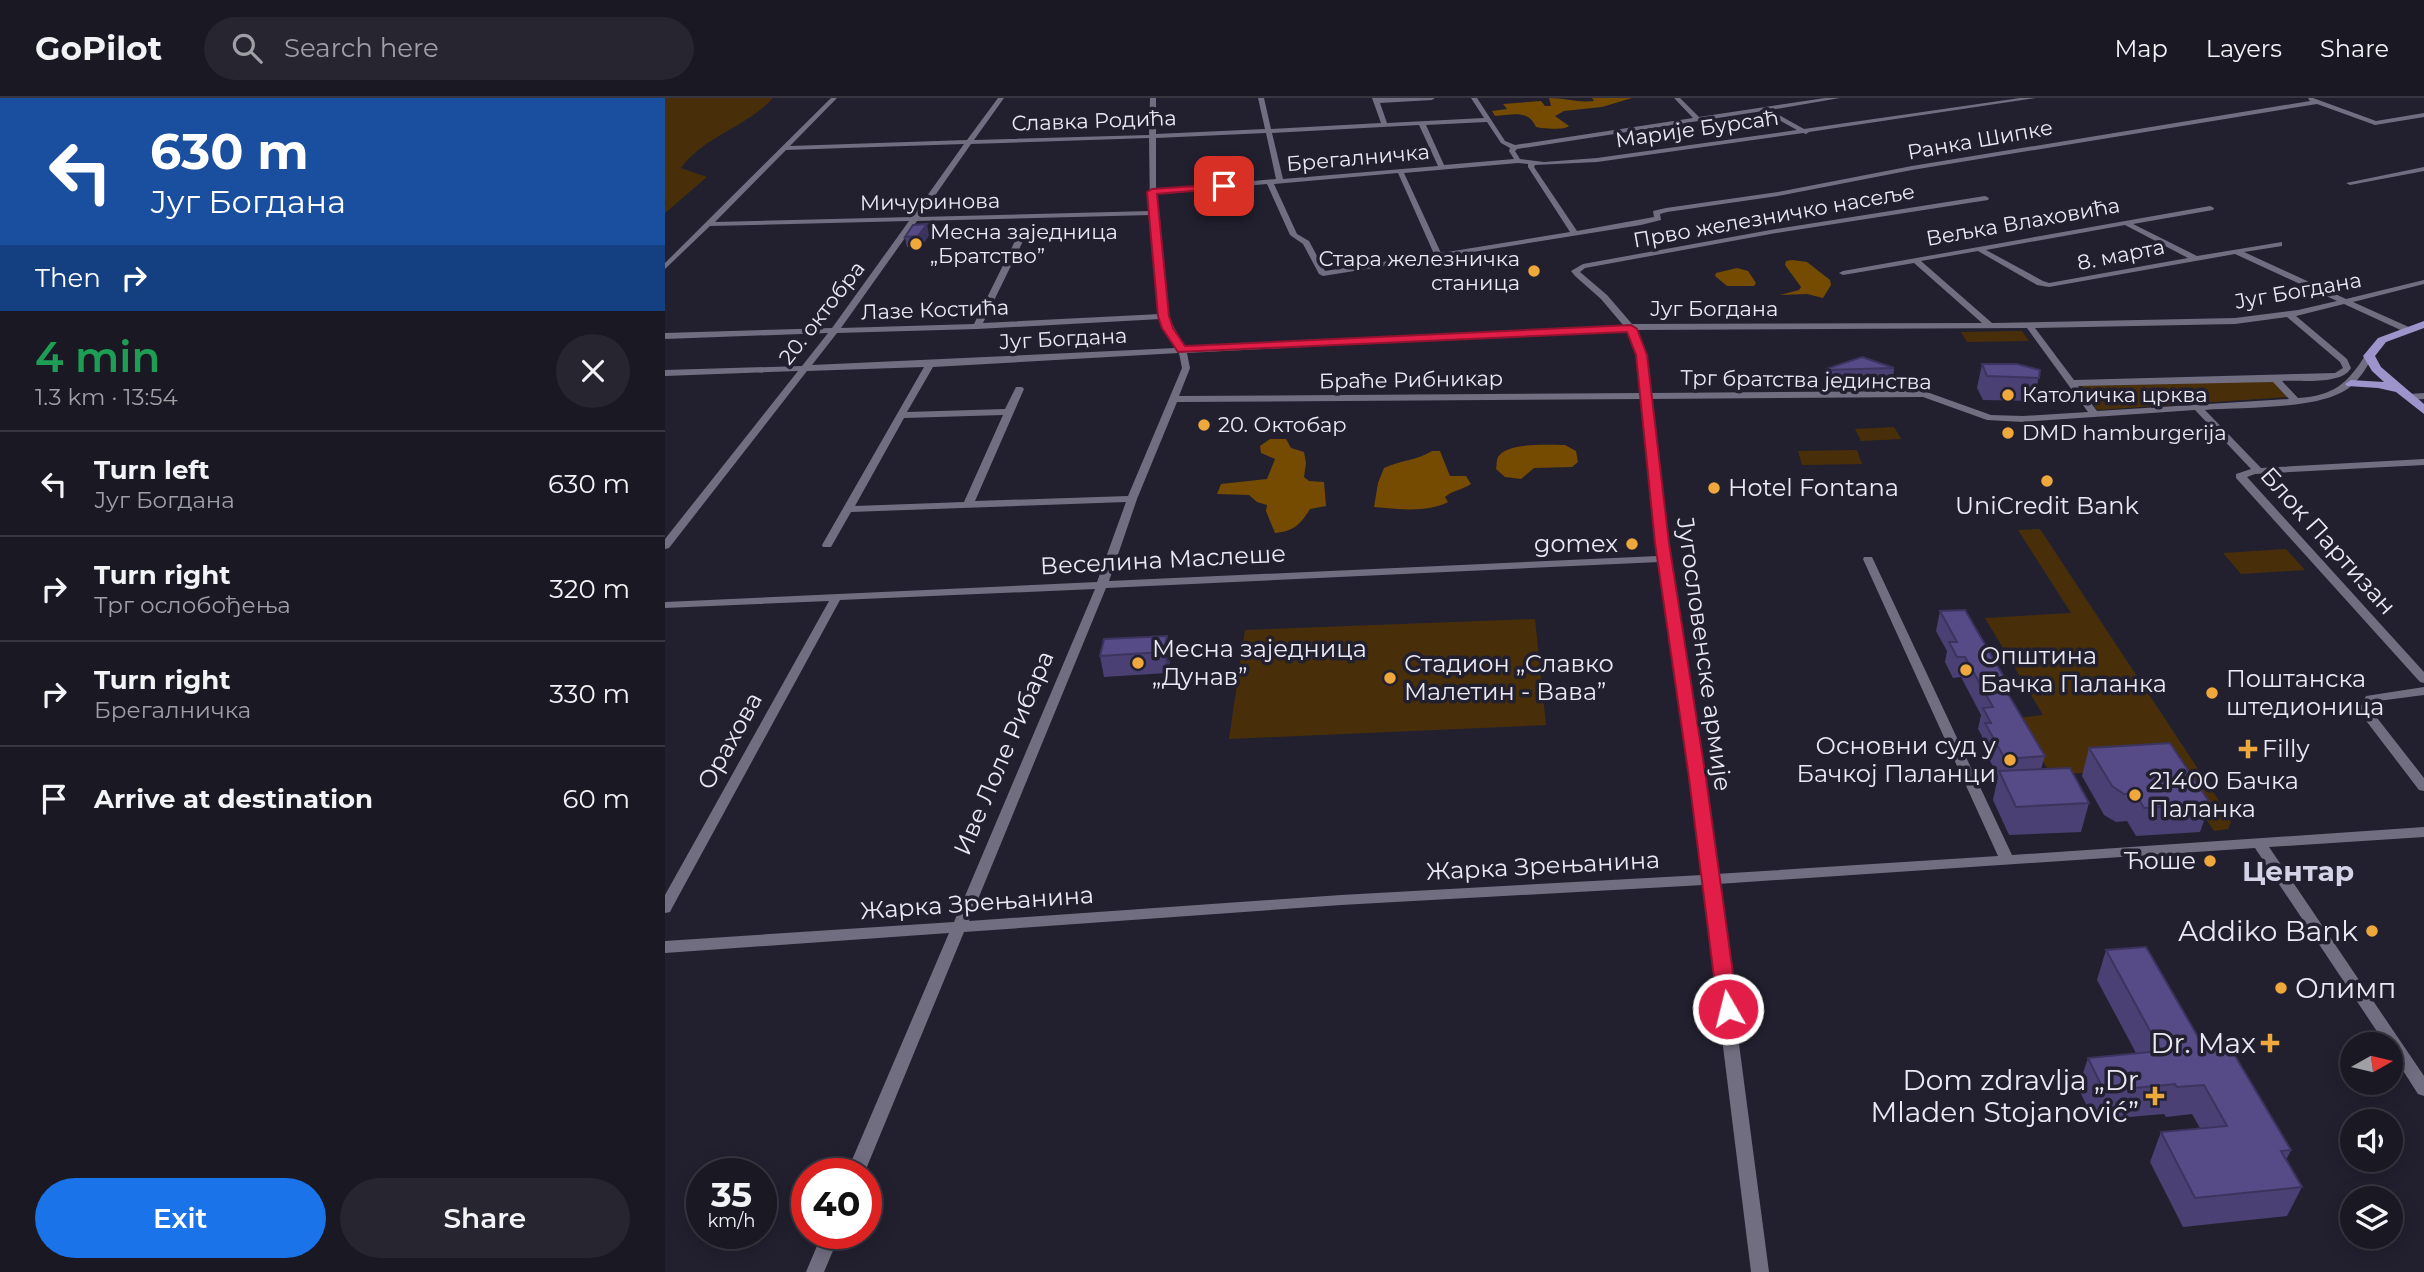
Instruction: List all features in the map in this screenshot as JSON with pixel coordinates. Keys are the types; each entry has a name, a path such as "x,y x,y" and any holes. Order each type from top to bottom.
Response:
{"main road":[{"path":"2424,324 2382,340 2369,356 2377,369 2424,410"},
{"path":"2351,384 2378,384 2405,394"}],"street":[{"path":"665,267 834,98"},
{"name":"20. октобра","path":"665,546 832,331 1001,98"},
{"path":"1153,98 1153,213 1164,316 1167,328 1182,350"},
{"path":"1261,98 1280,182"},
{"path":"1385,127 1375,100 1432,98"},
{"path":"1473,98 1503,142 1514,147 1837,98"},
{"path":"1678,98 1697,118"},
{"path":"1761,98 1767,108 1806,132"},
{"name":"Марије Бурсаћ","path":"1518,161 1532,164 1619,158 2033,98"},
{"path":"2306,98 2375,123 2424,115"},
{"name":"Ранка Шипке","path":"1658,218 1656,213 1666,210 1778,194 1912,168 2316,102"},
{"name":"Славка Родића","path":"785,148 1385,127 1487,120"},
{"name":"Брегалничка","path":"1422,124 1442,168"},
{"path":"1514,147 1512,151 1518,161"},
{"name":"Брегалничка","path":"1152,192 1518,161"},
{"path":"1532,164 1531,167 1575,234"},
{"path":"2350,183 2424,169"},
{"path":"1399,171 1439,256"},
{"path":"1270,183 1294,235 1306,243 1323,274"},
{"name":"Прво железничко насеље","path":"1577,275 1575,271 1583,266 1776,231 1985,198"},
{"name":"Вељка Влаховића","path":"1843,273 1977,247 2210,208"},
{"name":"Мичуринова","path":"708,224 1153,213"},
{"name":"Прво железничко насеље","path":"1323,274 1658,218"},
{"path":"2123,222 2196,258"},
{"path":"977,326 1022,236"},
{"name":"8. марта","path":"1977,247 2039,283 2049,285 2280,244"},
{"path":"2237,251 2408,330"},
{"path":"1916,260 1990,326"},
{"name":"Југословенске армије","path":"1577,275 1597,290 1630,327 1642,355 1664,559 1711,880 1761,1272"},
{"name":"Југ Богдана","path":"665,373 930,364 1630,327 1990,326 2235,321 2290,314 2424,282"},
{"path":"2073,383 2275,379 2337,376 2344,373 2347,368 2344,361 2290,314"},
{"name":"Лазе Костића","path":"665,335 977,326 1164,316"},
{"path":"2029,325 2095,415"},
{"path":"1151,352 1165,344 1167,328"},
{"name":"Иве Лоле Рибара","path":"862,1158 1102,584 1132,499 1186,368 1187,360 1182,350"},
{"path":"2351,384 2369,356"},
{"path":"827,545 930,364"},
{"path":"2275,379 2297,402"},
{"name":"Трг братства јединства","path":"1647,396 1924,394 1990,418 2095,415 2297,402 2338,392 2351,384"},
{"path":"968,505 1019,389"},
{"path":"2405,394 2424,396"},
{"name":"Браће Рибникар","path":"1175,399 1647,396"},
{"path":"2197,407 2259,471"},
{"path":"901,415 1008,412"},
{"name":"Блок Партизан","path":"2424,463 2259,471 2246,472 2240,476 2424,679"},
{"path":"848,509 1132,499"},
{"name":"Веселина Маслеше","path":"665,605 1664,559"},
{"path":"1868,559 2007,860"},
{"name":"Орахова","path":"665,908 836,598"},
{"path":"2424,691 2370,699 2366,708 2368,715 2424,787"},
{"name":"Жарка Зрењанина","path":"665,947 1355,899 1711,880 2424,832"},
{"path":"2258,842 2424,1089"},
{"path":"815,1272 825,1249"}],"shaded area":[{"path":"665,98 773,98 751,117 713,139 690,157 681,168 707,177 665,213"},
{"path":"1549,98 1594,101 1592,98 1632,98 1602,107 1564,111 1555,116 1569,126 1559,129 1536,127 1533,121 1524,115 1495,116 1492,111 1507,109 1503,104 1541,101 1545,106 1551,106"},
{"path":"1786,261 1807,262 1830,280 1831,285 1823,298 1807,294 1780,295 1801,287 1785,265"},
{"path":"1737,268 1748,271 1756,283 1754,286 1727,286 1715,276 1716,273"},
{"path":"2022,331 2029,341 1967,342 1961,332"},
{"path":"2274,381 2289,397 2097,410 2081,385"},
{"path":"1894,427 1901,439 1861,441 1855,429"},
{"path":"1270,439 1286,439 1291,448 1304,452 1304,477 1309,481 1324,482 1326,506 1310,509 1296,526 1275,533 1266,511 1267,505 1257,502 1249,495 1217,494 1221,484 1267,479 1275,459 1261,453 1260,446"},
{"path":"1529,445 1565,445 1576,451 1578,462 1572,467 1534,468 1521,479 1505,477 1496,469 1498,457 1510,449"},
{"path":"1857,450 1862,464 1802,465 1798,451"},
{"path":"1432,451 1440,451 1450,476 1466,476 1471,484 1445,497 1448,502 1431,508 1374,507 1384,468"},
{"path":"2040,529 2227,813 2231,822 2228,829 2214,831 2171,767 2051,775 2018,718 2043,715 1985,618 2071,613 2018,530"},
{"path":"2286,549 2305,570 2241,574 2223,553"},
{"name":"Стадион „Славко Малетин - Вава”","path":"1535,619 1546,725 1229,739 1245,630"}],"building":[{"path":"927,224 918,236 905,237 913,225"},
{"path":"1862,357 1894,368 1826,370 1826,369"},
{"path":"1982,364 2017,364 2040,370 2039,378 1987,376"},
{"path":"1965,610 2011,689 2005,689 2045,756 2005,759 1985,723 1991,723 1983,708 1993,707 1965,657 1957,657 1949,642 1957,642 1940,611"},
{"path":"1167,636 1164,652 1100,656 1104,639"},
{"path":"2170,743 2210,803 2144,808 2135,793 2124,794 2112,786 2089,748"},
{"path":"2070,768 2089,803 2016,807 1999,771"},
{"path":"2146,947 2201,1042 2225,1039 2291,1150 2281,1151 2302,1187 2195,1198 2161,1132 2227,1126 2204,1085 2177,1087 2175,1084 2104,1091 2088,1058 2161,1051 2106,950"}],"place":[{"name":"Месна заједница „Братство”","path":"916,244"},
{"name":"Стара железничка станица","path":"1534,271"},
{"name":"Католичка црква","path":"2008,395"},
{"name":"20. Октобар","path":"1204,425"},
{"name":"DMD hamburgerija","path":"2008,433"},
{"name":"UniCredit Bank","path":"2047,481"},
{"name":"Hotel Fontana","path":"1714,488"},
{"name":"gomex","path":"1632,544"},
{"name":"Месна заједница „Дунав”","path":"1138,663"},
{"name":"Општина Бачка Паланка","path":"1966,670"},
{"name":"Стадион „Славко Малетин - Вава”","path":"1390,678"},
{"name":"Поштанска штедионица","path":"2212,693"},
{"name":"Filly","path":"2248,749"},
{"name":"Основни суд у Бачкој Паланци","path":"2010,760"},
{"name":"21400 Бачка Паланка","path":"2135,795"},
{"name":"Ћоше","path":"2210,861"},
{"name":"Addiko Bank","path":"2372,931"},
{"name":"Олимп","path":"2281,988"},
{"name":"Dr. Max","path":"2270,1043"},
{"name":"Dom zdravlja „Dr Mladen Stojanović”","path":"2155,1096"}],"district":[{"name":"Центар","path":"2298,871"}],"route":[{"path":"1224,186 1152,192 1164,316 1170,334 1182,350 1630,327 1635,335 1642,355 1662,543 1728,1009"}]}
